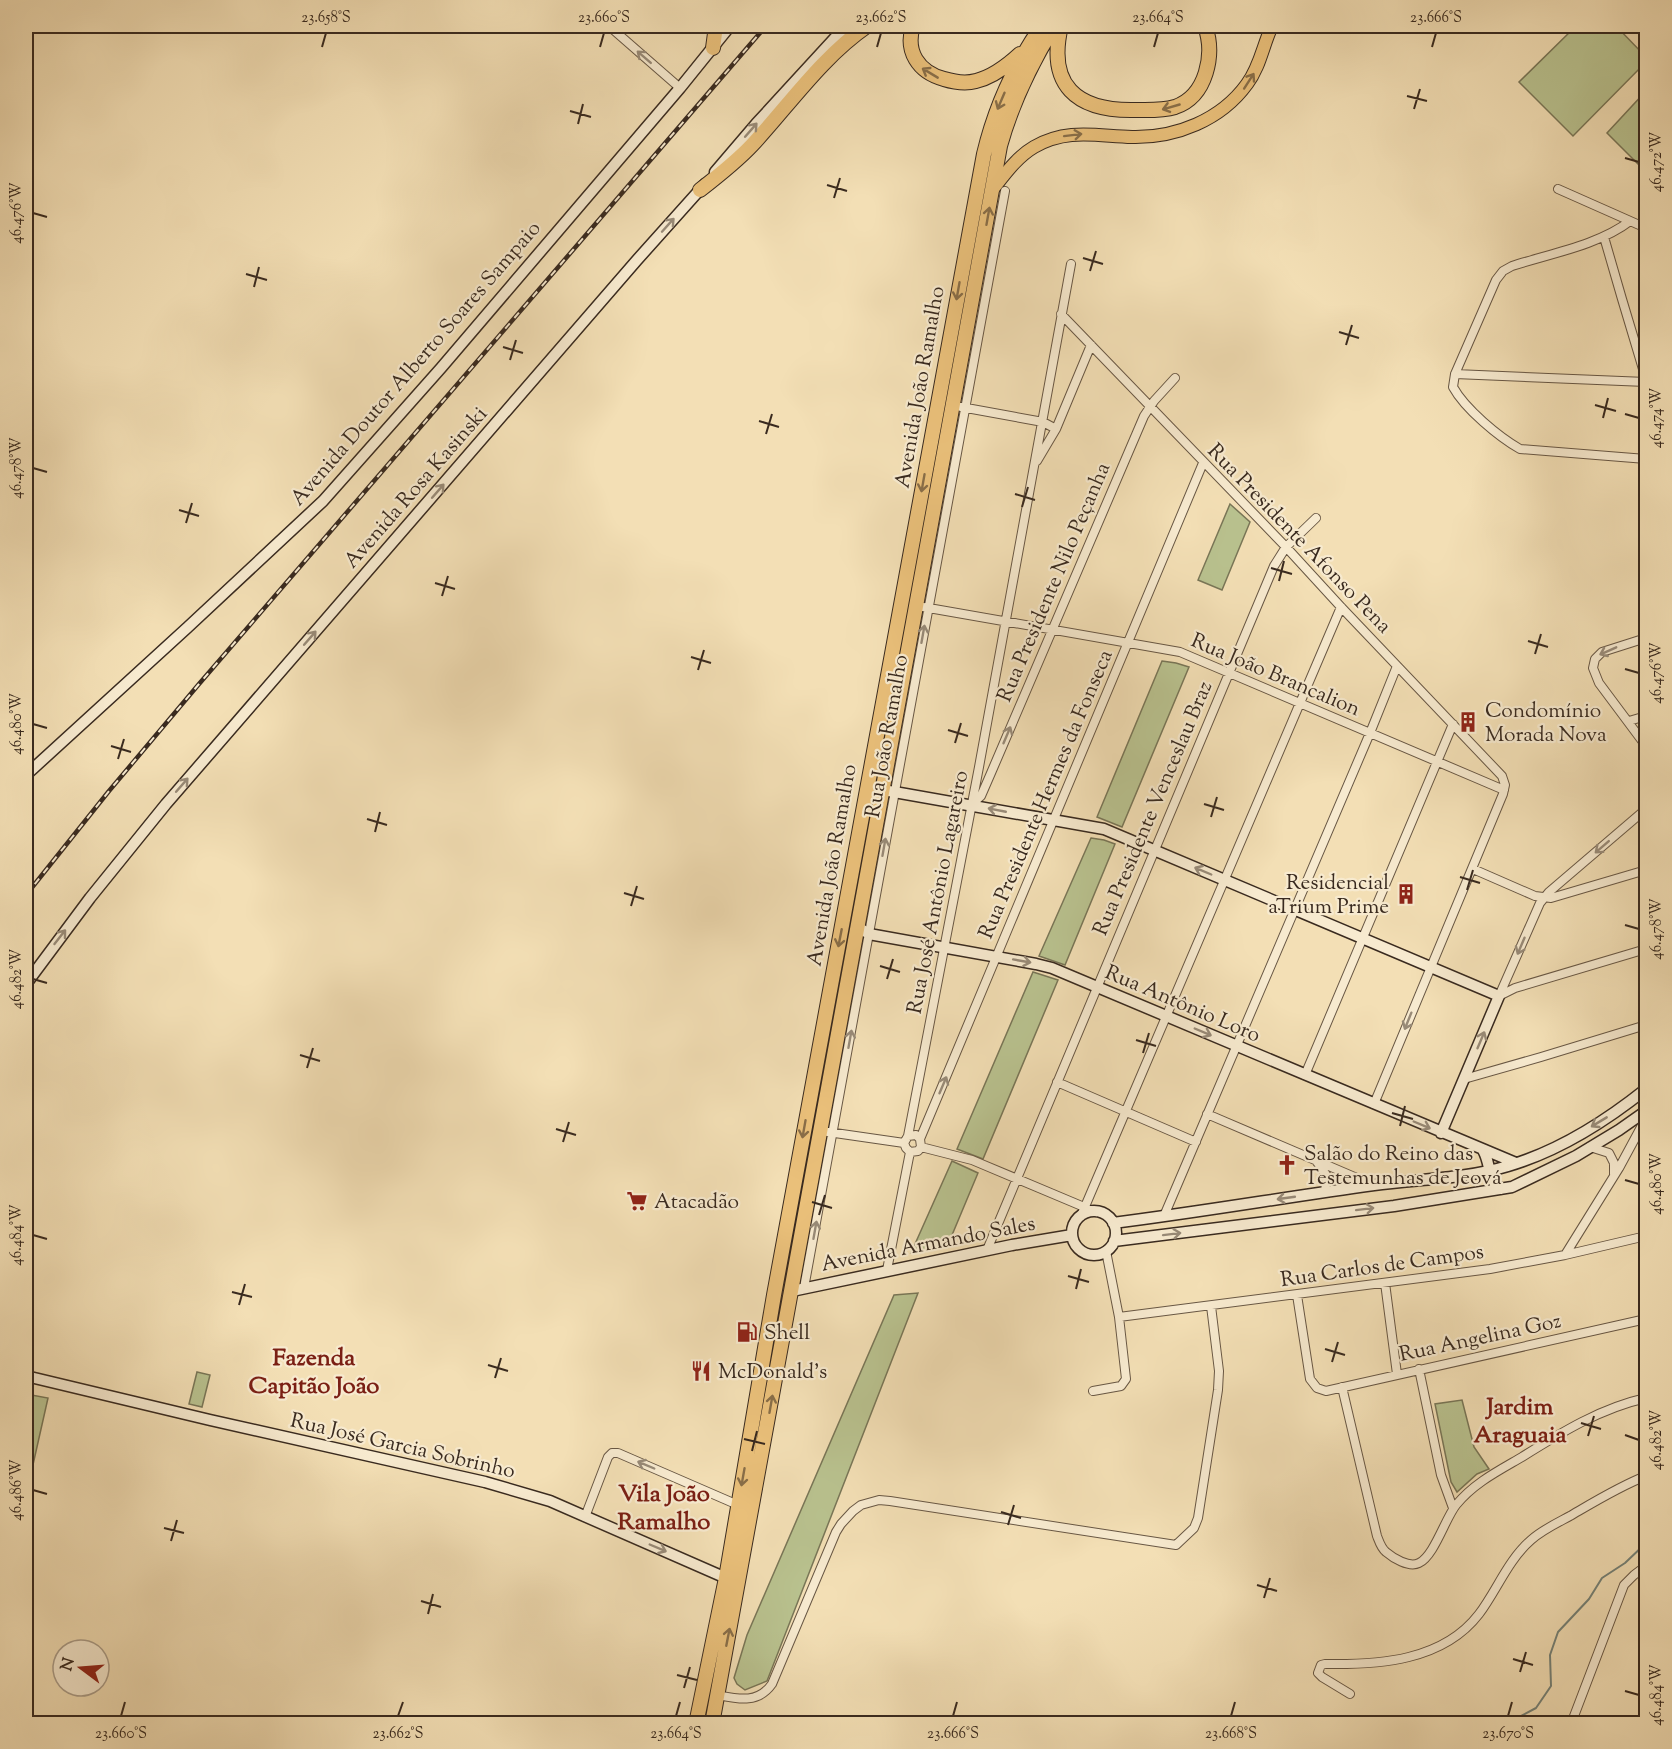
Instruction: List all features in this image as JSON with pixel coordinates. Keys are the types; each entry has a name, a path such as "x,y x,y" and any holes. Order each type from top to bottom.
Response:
{"highway":[{"path":"712,48 716,26"},
{"path":"700,190 750,147 836,52 867,26"},
{"path":"913,26 910,41 913,57 925,71 938,78 954,82 974,82 987,78 1004,68 1026,49"},
{"name":"Avenida João Ramalho","path":"696,1724 726,1578 774,1295 984,154 997,111 1026,49 1042,26"},
{"name":"Avenida João Ramalho","path":"712,1724 798,1290 999,190 1000,146 1011,112 1034,60 1054,26"},
{"path":"1061,26 1056,44 1059,70 1065,84 1084,101 1115,111 1158,110 1174,107 1194,94 1202,83 1210,56 1210,39 1205,26"},
{"path":"865,794 873,789 889,790"},
{"path":"858,839 856,886 851,912 852,918 863,931"},
{"path":"774,1295 798,1290"}],"main road":[{"path":"999,190 1022,156 1032,148 1057,137 1076,133 1134,137 1157,135 1207,120 1226,107 1249,82 1272,26"}],"street":[{"path":"609,26 680,88"},
{"path":"617,33 623,26"},
{"name":"Avenida Doutor Alberto Soares Sampaio","path":"26,775 323,501 426,385 680,88 730,26"},
{"name":"Avenida Rosa Kasinski","path":"26,984 90,898 166,804 637,260 756,124 846,26"},
{"path":"1558,189 1647,228"},
{"path":"1630,221 1605,237 1512,266 1503,271 1496,280 1454,378 1453,387 1466,406 1507,442 1520,449 1647,459"},
{"path":"1454,378 1647,380 1605,237"},
{"name":"Rua José Antônio Lagareiro","path":"906,1140 979,767 1071,264"},
{"name":"Rua Presidente Afonso Pena","path":"1061,314 1286,547 1502,776 1504,790"},
{"path":"1034,465 1056,429 1091,345"},
{"name":"Rua Presidente Nilo Peçanha","path":"971,805 981,796 1143,416 1175,378"},
{"path":"959,407 1043,422 1056,429"},
{"name":"Rua Presidente Hermes da Fonseca","path":"921,1143 996,956 1203,463"},
{"name":"Rua Presidente Venceslau Braz","path":"987,1250 1274,566 1286,547 1316,518"},
{"name":"Rua João Brancalion","path":"922,607 1180,652 1504,790"},
{"path":"1081,1213 1099,1212 1113,1222 1114,1241 1106,1251 1098,1255 1085,1253 1076,1245 1072,1235 1074,1225 1091,1192 1341,607"},
{"path":"1647,638 1602,652 1593,663 1599,683 1647,746"},
{"path":"1164,1216 1397,666"},
{"path":"1629,721 1647,716"},
{"path":"1305,1075 1453,724"},
{"path":"979,767 984,772 991,773"},
{"path":"889,790 1104,829 1499,996 1515,988 1647,949"},
{"path":"1374,1104 1504,790"},
{"path":"1441,1133 1536,910 1549,892 1647,809"},
{"path":"1473,868 1544,898 1557,897 1647,870"},
{"path":"1572,874 1574,883 1581,890"},
{"name":"Rua Antônio Loro","path":"863,931 1043,965 1516,1163"},
{"path":"1464,1079 1647,1024"},
{"path":"1057,1082 1196,1142"},
{"path":"1113,1222 1373,1185 1490,1171 1516,1163 1572,1138 1647,1089"},
{"path":"1114,1241 1394,1206 1501,1189 1519,1184 1557,1166 1620,1130 1647,1111"},
{"path":"1207,1114 1373,1185"},
{"path":"1565,1255 1647,1118"},
{"path":"827,1132 906,1140 914,1135 921,1143 972,1160 1067,1199 1081,1213"},
{"path":"906,1140 906,1148 910,1152"},
{"path":"910,1152 915,1152 921,1143"},
{"path":"1590,1147 1604,1150 1612,1157 1614,1175"},
{"path":"1483,1150 1493,1182 1501,1189"},
{"path":"887,1270 910,1152"},
{"path":"1316,1161 1327,1176 1325,1192"},
{"path":"1516,1163 1521,1176 1519,1184"},
{"path":"1091,1192 1092,1201 1099,1212"},
{"path":"1067,1199 1081,1213"},
{"name":"Avenida Armando Sales","path":"798,1290 887,1270 1072,1235"},
{"name":"Rua Carlos de Campos","path":"1119,1317 1490,1269 1647,1236"},
{"path":"1093,1391 1121,1386 1126,1379 1119,1317 1106,1251"},
{"path":"1385,1282 1397,1374"},
{"name":"Rua Angelina Goz","path":"1297,1295 1311,1379 1313,1385 1326,1391 1647,1319"},
{"path":"717,1695 750,1699 763,1695 768,1690 836,1532 853,1511 869,1503 879,1500 890,1501 1176,1545 1194,1528 1198,1518 1218,1390 1219,1371 1211,1306"},
{"path":"1419,1369 1441,1475 1454,1508"},
{"name":"Rua José Garcia Sobrinho","path":"26,1376 485,1482 550,1501 726,1578"},
{"path":"1342,1387 1377,1536 1385,1551 1407,1564 1418,1564 1427,1556 1454,1508 1491,1474 1577,1423 1616,1407 1647,1398"},
{"path":"585,1517 608,1457 612,1453 618,1453 738,1504"},
{"path":"1350,1694 1322,1677 1318,1673 1321,1665 1394,1660 1429,1651 1449,1642 1467,1628 1479,1614 1514,1558 1531,1540 1594,1502 1647,1476"},
{"path":"1564,1724 1572,1720 1624,1585 1647,1566"}],"green space":[{"path":"1576,26 1616,26 1646,57 1646,62 1573,136 1519,82"},
{"path":"1646,91 1646,172 1607,133"},
{"path":"1230,504 1250,522 1222,590 1198,580"},
{"path":"1162,661 1189,667 1122,827 1097,817"},
{"path":"1091,838 1115,844 1065,965 1039,956"},
{"path":"1033,972 1058,980 983,1159 957,1149"},
{"path":"952,1161 978,1173 947,1247 911,1253"},
{"path":"918,1293 767,1681 745,1690 737,1684 734,1678 747,1635 894,1295"},
{"path":"197,1372 210,1375 202,1407 189,1404"},
{"path":"26,1394 48,1398 28,1487 26,1486"},
{"path":"1462,1400 1474,1447 1489,1469 1477,1474 1457,1492 1451,1482 1435,1404"}],"waterway":[{"path":"1506,1724 1536,1708 1551,1686 1550,1655 1558,1632 1589,1599 1602,1578 1625,1563 1646,1543"}],"railway":[{"path":"26,895 199,684 766,26"}],"place":[{"name":"Condomínio Morada Nova","path":"1468,722"},
{"name":"Residencial aTrium Prime","path":"1406,894"},
{"name":"Salão do Reino das Testemunhas de Jeová","path":"1287,1165"},
{"name":"Atacadão","path":"637,1201"},
{"name":"Shell","path":"747,1332"},
{"name":"McDonald's","path":"701,1371"}],"district":[{"name":"Fazenda Capitão João","path":"314,1371"},
{"name":"Jardim Araguaia","path":"1520,1420"},
{"name":"Vila João Ramalho","path":"664,1507"}]}
